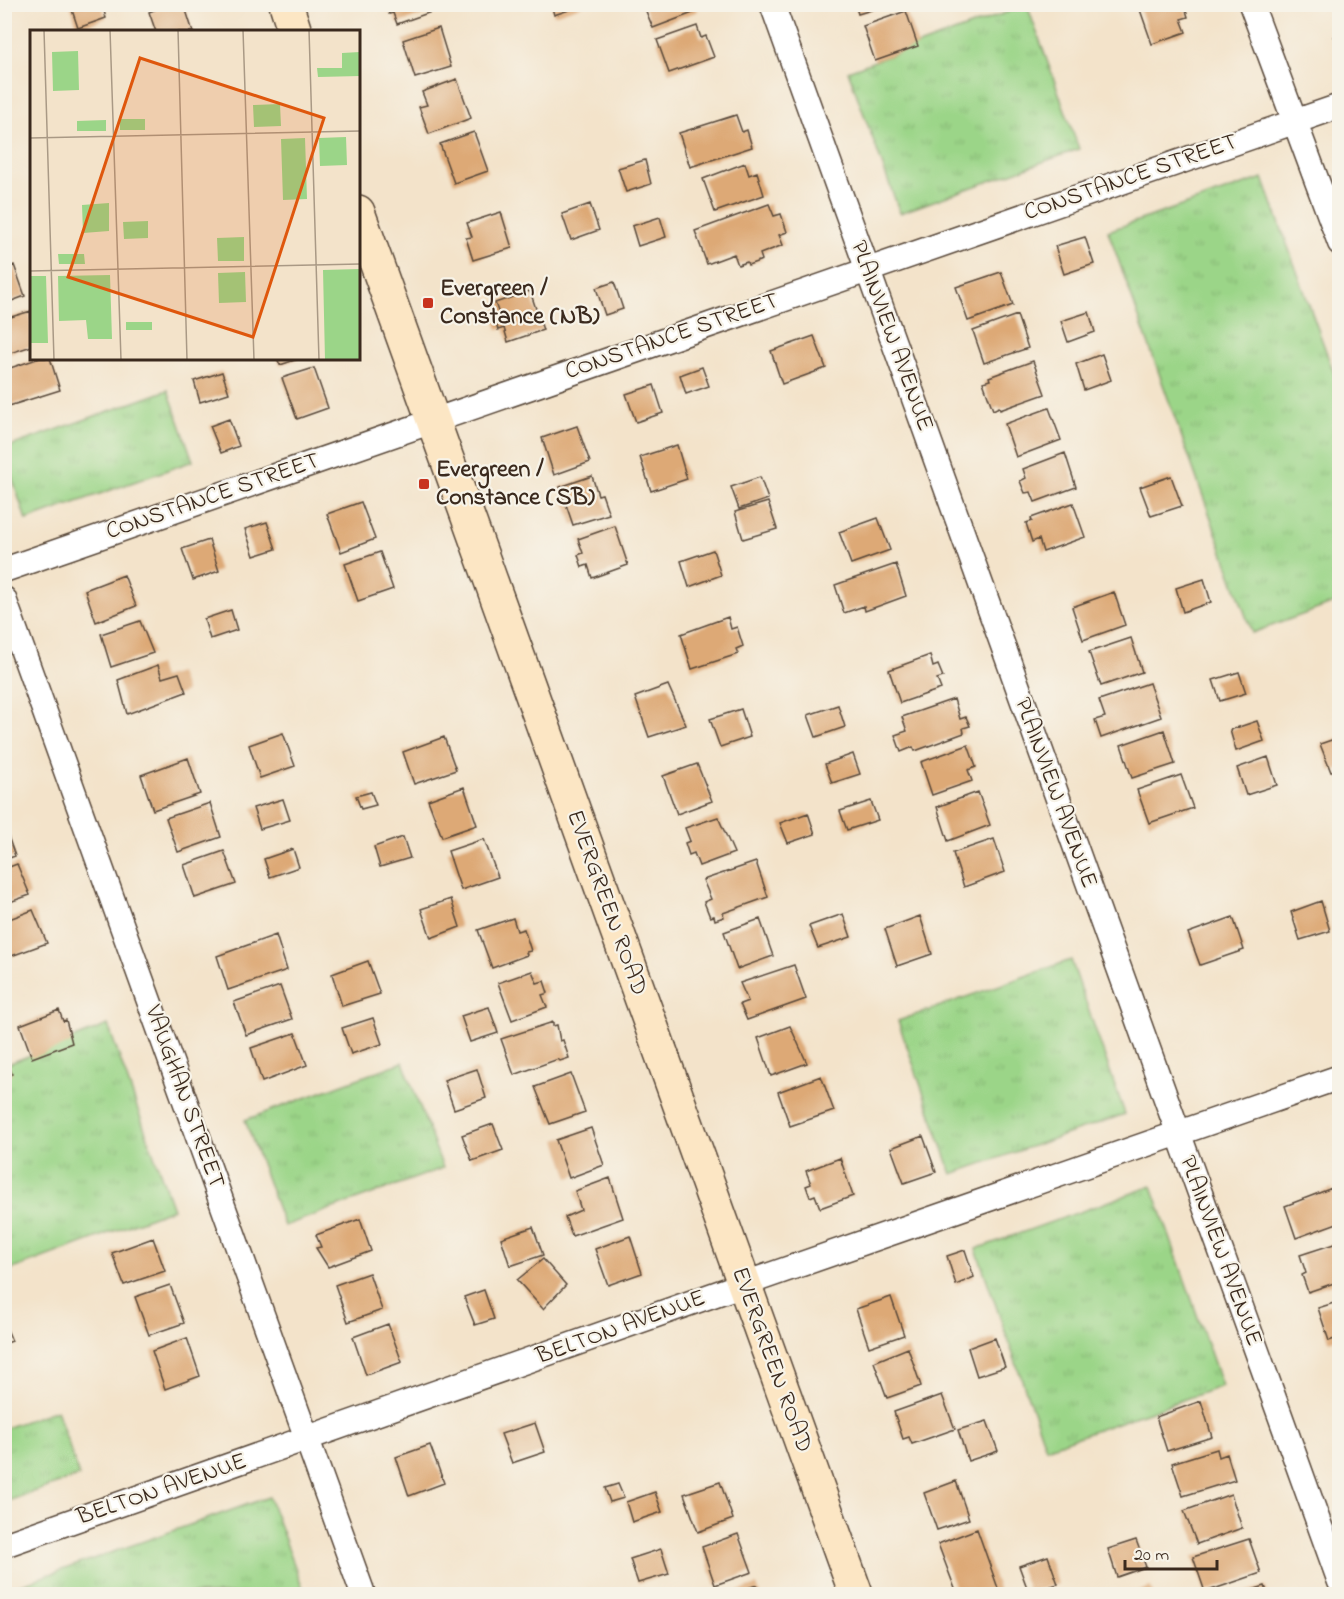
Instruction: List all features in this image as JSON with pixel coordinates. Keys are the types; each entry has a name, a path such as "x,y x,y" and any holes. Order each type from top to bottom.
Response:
{"street":[{"path":"286,4 294,30"},
{"name":"PLAINVIEW AVENUE","path":"772,4 1340,1582"},
{"path":"1251,4 1340,243"},
{"name":"CONSTANCE STREET","path":"4,570 1340,106"},
{"name":"EVERGREEN ROAD","path":"360,218 856,1594"},
{"name":"VAUGHAN STREET","path":"4,599 363,1594"},
{"name":"BELTON AVENUE","path":"4,1545 1340,1077"}],"green space":[{"path":"1027,5 1079,149 900,213 848,71"},
{"path":"1263,178 1339,387 1340,601 1252,633 1108,231"},
{"path":"168,390 193,461 26,520 5,456 5,448"},
{"path":"1071,960 1125,1114 952,1174 898,1021"},
{"path":"108,1025 173,1209 5,1272 5,1065"},
{"path":"403,1062 443,1168 284,1226 245,1120"},
{"path":"1152,1186 1222,1386 1046,1448 976,1249"},
{"path":"57,1410 79,1476 5,1502 5,1428"},
{"path":"269,1497 305,1594 5,1594 5,1590"}],"building":[{"path":"70,4 102,4 106,18 78,28"},
{"path":"169,4 184,4 192,30 155,30 149,12"},
{"path":"551,4 584,4 584,5 554,15"},
{"path":"643,4 695,4 698,11 653,28"},
{"path":"855,4 887,4 888,5 858,14"},
{"path":"1138,4 1184,4 1188,17 1181,19 1186,32 1152,44"},
{"path":"385,5 428,5 431,12 397,24 393,13 389,14"},
{"path":"906,11 918,46 875,61 863,26"},
{"path":"697,26 701,38 706,36 714,57 669,73 657,40"},
{"path":"439,28 451,67 415,78 403,40"},
{"path":"1340,34 1340,49 1339,49 1334,36"},
{"path":"457,79 471,118 429,134 419,107 427,105 422,92"},
{"path":"736,115 742,132 747,130 752,147 690,167 679,133"},
{"path":"474,132 488,171 454,183 440,144"},
{"path":"645,160 651,184 626,192 618,168"},
{"path":"745,163 749,175 757,172 764,195 715,212 703,179"},
{"path":"590,204 599,230 571,240 562,214"},
{"path":"769,204 774,216 781,214 787,232 779,235 783,245 760,254 762,260 748,265 747,262 738,265 734,254 707,264 695,231"},
{"path":"501,212 512,248 473,260 466,238 472,237 467,223"},
{"path":"660,217 666,237 638,246 632,226"},
{"path":"1085,237 1094,264 1064,274 1055,246"},
{"path":"14,265 25,296 4,304 4,269"},
{"path":"1001,272 1013,305 968,321 956,287"},
{"path":"614,282 623,309 605,315 596,288"},
{"path":"530,291 543,330 508,342 504,328 498,330 495,319 500,317 495,303"},
{"path":"30,311 30,347 4,355 4,319"},
{"path":"1089,312 1095,332 1068,342 1061,321"},
{"path":"1017,315 1028,348 984,363 973,331"},
{"path":"814,336 826,368 782,384 771,351"},
{"path":"1102,354 1111,380 1084,390 1076,364"},
{"path":"34,360 51,360 60,390 9,406 4,391 4,370"},
{"path":"278,360 295,360 280,365"},
{"path":"1033,361 1045,394 1000,410 999,407 993,410 983,382 990,380 989,377"},
{"path":"702,367 709,386 686,394 680,375"},
{"path":"314,368 328,408 297,419 282,378"},
{"path":"222,372 229,393 200,402 194,381"},
{"path":"654,385 663,413 636,422 626,394"},
{"path":"1049,408 1061,440 1016,457 1005,424"},
{"path":"229,419 239,446 221,453 210,426"},
{"path":"577,426 590,462 554,475 542,438"},
{"path":"677,445 687,479 651,491 640,457"},
{"path":"1065,453 1076,487 1035,502 1031,492 1025,493 1020,481 1026,478 1023,469"},
{"path":"592,476 598,495 602,494 609,514 573,525 560,487"},
{"path":"1171,476 1182,506 1151,516 1140,487"},
{"path":"760,477 768,499 739,509 731,487"},
{"path":"361,502 375,539 341,552 327,514"},
{"path":"768,502 777,529 743,539 735,512"},
{"path":"1073,503 1085,537 1043,552 1039,539 1032,542 1026,523 1032,521 1031,518"},
{"path":"878,518 890,550 851,564 839,532"},
{"path":"267,522 276,549 254,556 245,529"},
{"path":"615,526 628,565 592,578 588,565 582,567 578,555 583,553 578,539"},
{"path":"209,540 219,571 193,580 182,549"},
{"path":"713,550 721,575 689,587 681,561"},
{"path":"380,552 393,589 358,601 345,564"},
{"path":"896,564 906,596 865,611 864,606 844,613 835,585"},
{"path":"124,575 136,606 96,622 85,590"},
{"path":"1204,579 1211,602 1183,612 1176,588"},
{"path":"1114,592 1125,625 1083,640 1072,607"},
{"path":"231,610 237,630 210,639 204,619"},
{"path":"728,617 731,629 737,627 743,646 736,649 738,654 692,669 681,634"},
{"path":"140,621 153,653 111,667 101,634"},
{"path":"1131,638 1142,672 1101,686 1089,652"},
{"path":"930,655 933,667 938,665 943,677 937,679 941,689 900,703 889,670"},
{"path":"158,665 162,678 179,673 186,692 127,714 118,680"},
{"path":"1239,672 1246,693 1220,701 1213,680"},
{"path":"1149,683 1161,717 1101,738 1095,720 1105,717 1099,700"},
{"path":"668,685 686,725 649,737 635,697"},
{"path":"954,699 960,719 966,717 970,726 963,728 964,733 915,751 913,747 901,752 895,735 907,731 902,717"},
{"path":"838,705 845,727 816,737 808,715"},
{"path":"741,709 750,737 720,747 710,719"},
{"path":"1257,721 1264,741 1236,751 1230,730"},
{"path":"1164,730 1175,764 1132,778 1121,745"},
{"path":"283,733 295,766 260,778 249,745"},
{"path":"444,737 456,770 414,784 403,752"},
{"path":"1340,737 1340,769 1331,772 1320,744"},
{"path":"968,745 976,767 968,770 972,781 932,795 921,762"},
{"path":"853,754 860,774 832,783 825,764"},
{"path":"1268,757 1277,785 1246,795 1237,768"},
{"path":"188,758 200,794 153,810 141,775"},
{"path":"697,764 712,801 677,814 663,776"},
{"path":"1181,775 1193,808 1149,823 1137,790"},
{"path":"464,787 477,825 442,837 428,800"},
{"path":"371,792 376,805 361,809 356,796"},
{"path":"978,792 990,825 948,841 937,807"},
{"path":"283,799 290,820 260,829 253,808"},
{"path":"871,801 878,820 847,830 840,811"},
{"path":"210,803 221,837 178,852 166,818"},
{"path":"808,813 815,834 788,843 780,823"},
{"path":"718,817 734,853 699,866 694,853 689,855 685,843 690,841 685,828"},
{"path":"4,825 15,856 4,860"},
{"path":"403,837 410,858 380,867 374,847"},
{"path":"484,839 498,877 461,890 448,851"},
{"path":"994,839 1005,872 964,887 953,853"},
{"path":"293,849 299,867 270,877 264,859"},
{"path":"224,851 236,884 195,898 184,865"},
{"path":"756,862 768,897 723,913 724,917 715,920 714,916 710,917 704,902 711,899 703,880"},
{"path":"17,864 30,895 4,904 4,869"},
{"path":"451,899 460,927 431,938 421,909"},
{"path":"1321,901 1330,931 1300,940 1291,912"},
{"path":"33,910 47,943 6,958 4,921"},
{"path":"843,914 851,937 818,948 809,926"},
{"path":"920,916 932,954 897,966 885,929"},
{"path":"1233,917 1244,950 1200,965 1188,933"},
{"path":"513,918 517,931 524,929 531,951 526,952 527,955 492,968 478,930"},
{"path":"760,919 773,956 737,969 724,932"},
{"path":"276,935 287,970 228,990 217,956"},
{"path":"368,961 380,994 342,1006 332,974"},
{"path":"794,965 806,999 747,1020 740,1004 748,1001 740,983"},
{"path":"532,971 537,983 544,981 548,993 542,995 547,1007 512,1020 498,983"},
{"path":"280,986 292,1019 246,1035 234,1002"},
{"path":"489,1007 498,1033 470,1042 461,1016"},
{"path":"59,1010 63,1021 66,1020 72,1043 32,1058 20,1025"},
{"path":"373,1018 382,1044 351,1054 342,1028"},
{"path":"553,1022 553,1026 557,1025 560,1041 563,1040 569,1058 560,1061 558,1059 514,1075 501,1039"},
{"path":"790,1026 807,1063 771,1076 758,1038"},
{"path":"295,1033 307,1065 262,1082 251,1048"},
{"path":"4,1054 12,1074 4,1077"},
{"path":"477,1069 486,1098 454,1109 444,1080"},
{"path":"571,1074 585,1112 550,1124 535,1087"},
{"path":"821,1076 834,1111 790,1126 778,1092"},
{"path":"493,1124 503,1150 472,1161 462,1135"},
{"path":"591,1128 604,1165 569,1178 556,1140"},
{"path":"923,1136 936,1172 904,1183 891,1148"},
{"path":"840,1158 853,1196 820,1208 815,1195 810,1197 806,1186 811,1184 806,1171"},
{"path":"610,1178 623,1218 572,1236 565,1217 581,1210 575,1191"},
{"path":"1332,1188 1340,1209 1340,1222 1296,1238 1285,1206"},
{"path":"360,1219 371,1251 328,1267 316,1248 321,1247 316,1235"},
{"path":"533,1227 543,1255 510,1266 501,1238"},
{"path":"630,1236 642,1273 608,1285 595,1249"},
{"path":"153,1238 165,1271 124,1285 112,1253"},
{"path":"1340,1242 1340,1281 1308,1292 1302,1275 1306,1273 1300,1255"},
{"path":"965,1250 974,1277 956,1285 947,1256"},
{"path":"543,1259 566,1285 543,1309 517,1280"},
{"path":"369,1273 382,1310 348,1322 335,1285"},
{"path":"170,1285 184,1323 149,1335 135,1297"},
{"path":"484,1290 494,1319 475,1325 464,1297"},
{"path":"891,1297 904,1335 869,1347 856,1309"},
{"path":"1340,1301 1340,1337 1329,1341 1318,1308"},
{"path":"4,1322 12,1341 4,1344"},
{"path":"388,1324 402,1362 366,1375 353,1337"},
{"path":"187,1338 200,1376 165,1389 152,1351"},
{"path":"995,1338 1005,1367 977,1376 968,1348"},
{"path":"908,1348 921,1386 887,1398 874,1362"},
{"path":"942,1395 955,1429 912,1444 909,1437 903,1439 894,1412"},
{"path":"1201,1401 1212,1437 1167,1451 1156,1417"},
{"path":"987,1421 998,1451 968,1461 958,1430"},
{"path":"535,1423 545,1452 512,1463 501,1434"},
{"path":"430,1445 444,1483 409,1496 396,1457"},
{"path":"1217,1449 1219,1457 1227,1454 1235,1480 1183,1496 1172,1463"},
{"path":"956,1481 969,1519 937,1530 924,1493"},
{"path":"720,1482 733,1519 698,1532 684,1494"},
{"path":"618,1484 624,1498 610,1502 605,1488"},
{"path":"655,1492 662,1512 632,1522 626,1502"},
{"path":"1231,1494 1242,1528 1197,1544 1184,1511"},
{"path":"977,1529 999,1591 990,1594 957,1594 938,1544"},
{"path":"738,1534 752,1572 715,1585 702,1547"},
{"path":"1249,1539 1261,1573 1205,1592 1193,1557"},
{"path":"1136,1540 1146,1567 1117,1577 1108,1549"},
{"path":"661,1549 669,1574 638,1583 630,1559"},
{"path":"1048,1556 1058,1584 1029,1593 1019,1566"},
{"path":"757,1585 760,1594 729,1594"},
{"path":"1265,1586 1268,1594 1239,1594"},
{"path":"1151,1587 1153,1594 1128,1594"}],"place":[{"name":"Evergreen / Constance (NB)","path":"428,303"},
{"name":"Evergreen / Constance (SB)","path":"424,484"}]}
